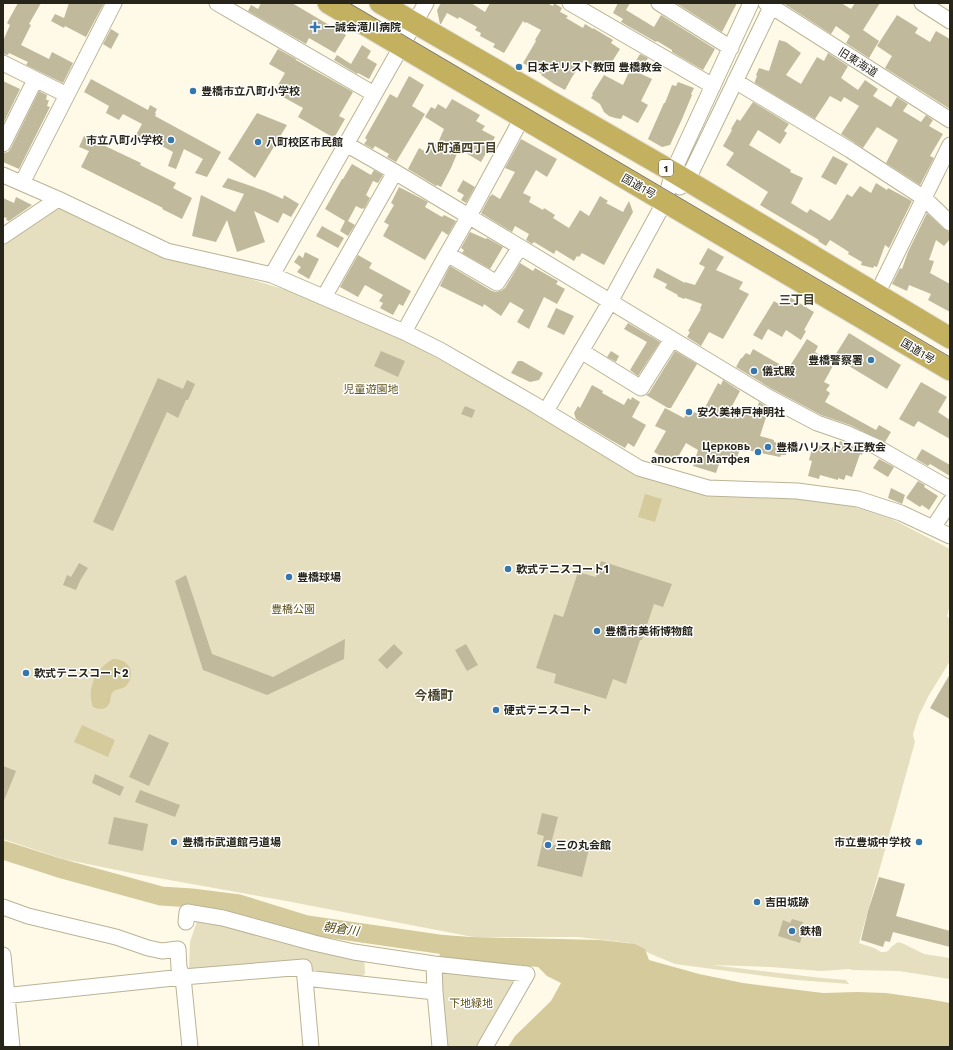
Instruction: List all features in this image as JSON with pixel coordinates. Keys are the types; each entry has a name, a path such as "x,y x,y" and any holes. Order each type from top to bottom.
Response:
{"highway":[{"name":"国道1号","path":"328,3 950,370"},
{"name":"1","path":"380,3 680,176 950,338"}],"street":[{"path":"22,183 114,3"},
{"path":"217,3 374,94"},
{"path":"272,275 426,3"},
{"path":"570,3 713,86"},
{"path":"659,3 731,48"},
{"path":"680,176 713,86 752,3"},
{"path":"922,3 950,21"},
{"path":"546,411 610,302 735,81 770,4"},
{"name":"旧東海道","path":"770,4 950,120"},
{"path":"3,63 67,96"},
{"path":"3,144 35,80"},
{"path":"735,81 850,150 924,198 950,223"},
{"path":"404,332 522,118"},
{"path":"346,144 469,216 774,401 817,423 846,433 875,446 950,489"},
{"path":"877,294 950,145"},
{"path":"324,297 395,172"},
{"path":"3,175 58,199 167,251 272,275 404,332 440,350 546,411 639,468 708,488 797,491 858,499 901,513 950,536"},
{"path":"3,236 58,199"},
{"path":"447,254 497,283 520,247"},
{"path":"581,351 641,388 672,340"},
{"path":"933,528 950,502"},
{"path":"3,907 28,916 116,937 148,948 162,951 178,949 179,968 183,977 190,1047"},
{"path":"186,922 187,912 216,917 354,952 434,964 527,974 485,1047"},
{"path":"3,955 5,996 12,1047"},
{"path":"434,964 440,1047"},
{"path":"5,996 183,977 304,967 311,1047"},
{"path":"305,978 435,992"}],"green space":[{"name":"豊橋公園","path":"56,206 241,276 304,295 412,344 565,430 706,494 806,499 845,504 892,519 950,549 950,604 947,616 950,620 950,661 929,695 919,715 913,734 915,742 859,943 881,952 885,952 898,942 924,954 950,958 950,979 899,971 850,969 821,971 712,965 846,980 849,984 797,980 675,964 629,943 578,937 473,937 63,859 3,839 3,245"},
{"path":"205,919 364,953 365,974 352,983 305,978 304,968 189,970 190,942 197,921"},
{"name":"下地緑地","path":"434,964 527,974 485,1047 441,1047"}],"shaded area":[{"path":"645,494 662,499 655,522 638,517"},
{"path":"113,659 122,661 129,666 131,672 130,681 124,687 113,692 108,706 102,709 95,708 93,707 91,700 94,679 97,673"},
{"path":"82,725 115,740 108,757 74,742"},
{"path":"443,935 600,940 635,944 645,949 649,960 699,974 743,983 823,993 886,993 950,1003 950,1047 508,1047 515,1036 551,1001 561,983 547,976 538,967 439,958"}],"building":[{"path":"18,3 41,3 29,24 31,25 21,45 49,59 52,52 73,63 63,83 26,65 28,62 9,53 8,55 3,54 3,41 10,25 7,23"},
{"path":"69,3 104,3 86,37 65,26 64,28 51,21 55,14 64,18"},
{"path":"261,3 292,3 346,35 335,53 309,38 306,44 248,11 251,5 258,9"},
{"path":"441,3 471,3 485,12 490,3 547,3 553,6 554,3 562,8 560,12 568,16 566,18 583,28 585,24 593,28 613,40 611,43 620,49 605,73 584,60 565,90 523,63 541,30 523,21 504,53 493,47 495,44 480,36 481,33 475,30 477,27 459,17 458,19 447,13 440,24 437,10"},
{"path":"618,3 630,3 626,10 654,27 661,15 715,49 703,70 672,52 672,50 657,41 656,42 621,22 623,19 613,13"},
{"path":"676,3 737,3 722,32"},
{"path":"783,3 841,3 851,9 855,3 880,3 863,30 879,41 869,58 846,43 850,36 836,26 831,34"},
{"path":"897,15 918,28 915,33 930,42 936,31 950,39 950,109 885,68 892,56 877,46"},
{"path":"111,29 119,34 111,49 103,44"},
{"path":"779,40 786,42 801,53 786,75 801,84 817,57 824,61 828,53 848,66 841,78 858,90 865,80 878,89 873,96 891,107 897,97 908,104 903,111 921,122 926,115 933,120 929,126 943,134 930,156 934,158 920,185 886,163 898,140 877,127 863,148 841,134 859,106 844,97 841,102 830,96 815,119 755,83 759,68 769,71"},
{"path":"362,45 371,51 367,58 377,64 369,79 358,73 357,74 334,60 337,55 351,64"},
{"path":"278,49 353,92 339,116 345,119 334,138 298,117 303,108 274,92 285,73 269,64"},
{"path":"640,54 648,58 639,73 652,79 641,101 648,105 638,123 623,115 621,119 609,116 604,112 600,104 591,98 593,95 592,94 604,75 623,85"},
{"path":"409,76 424,85 412,106 425,114 396,162 387,157 389,154 375,146 373,149 364,144 367,140 365,138 390,94 397,98"},
{"path":"91,79 148,110 150,105 157,109 155,116 221,152 207,177 195,173 203,159 184,149 176,169 168,166 173,152 151,140 148,144 135,137 142,124 123,114 119,120 106,113 109,106 84,92"},
{"path":"3,81 20,89 3,124"},
{"path":"678,82 694,88 670,145 662,147 648,139 672,85 676,86"},
{"path":"39,91 47,95 46,100 49,100 47,106 50,107 19,169 3,162 3,153 8,152 11,148"},
{"path":"452,99 480,115 476,121 485,126 482,130 495,137 481,162 459,149 441,187 436,186 408,169 419,148 426,152 430,142 437,145 444,129 425,117 431,107 435,109 438,104 446,109"},
{"path":"753,102 789,124 784,131 787,133 780,144 758,130 749,145 791,170 790,172 803,178 791,203 807,213 810,209 830,221 847,194 852,197 860,186 871,193 876,183 887,190 888,188 912,201 889,248 885,245 877,267 874,266 873,268 861,265 862,262 848,254 849,252 830,240 826,246 818,241 819,240 760,205 768,192 726,165 734,153 723,146 737,119 740,121"},
{"name":"八町校区市民館","path":"257,113 287,125 255,178 228,159"},
{"path":"84,136 141,163 140,165 176,183 173,188 192,198 182,219 81,167 89,151 79,147"},
{"path":"521,139 557,159 547,177 536,170 523,193 531,197 529,202 543,210 544,208 555,215 553,218 569,228 580,210 589,216 600,196 608,201 606,203 623,212 629,201 633,212 604,265 582,253 579,257 577,256 574,261 556,250 554,254 534,242 532,244 526,240 529,234 515,226 512,232 481,213 492,194 500,199 515,172 505,168"},
{"path":"833,156 848,164 836,185 821,177"},
{"path":"352,164 371,175 374,170 383,175 378,183 373,181 366,195 370,198 364,209 356,206 348,221 355,225 348,236 340,231 345,221 325,209"},
{"path":"228,178 283,199 284,195 299,204 291,217 283,213 278,223 254,211 265,242 237,252 227,220 216,242 192,236 201,195 235,212 244,194 222,187"},
{"path":"463,180 475,187 466,203 461,200 464,195 457,191"},
{"path":"399,187 428,202 425,207 442,217 444,215 456,221 448,235 442,231 425,260 383,236 389,225 384,222 394,205 391,203"},
{"path":"16,197 32,205 9,221 6,220 7,218 3,217 3,198 14,203"},
{"path":"927,213 944,229 950,232 950,239 944,246 936,240 929,260 934,261 930,273 950,284 950,312 928,300 931,294 909,285 907,291 892,284 900,268 902,269 908,252"},
{"path":"322,226 344,238 338,248 316,236"},
{"path":"470,232 486,239 487,238 503,247 490,269 462,253 464,250 461,248"},
{"path":"708,248 724,257 716,270 743,282 739,289 749,294 723,339 709,332 701,346 687,337 690,332 688,331 701,309 702,304 677,296 678,295 665,288 667,284 653,277 657,268 685,283 695,285 705,267 699,264"},
{"path":"305,252 319,259 309,279 297,272 301,267 294,262 299,255 303,258"},
{"path":"358,255 372,263 369,268 411,291 403,306 399,304 393,315 380,308 383,303 379,301 383,295 365,285 358,297 340,287"},
{"path":"520,263 533,271 535,268 558,281 556,284 565,289 557,304 544,297 529,329 517,322 524,310 510,302 501,316 484,304 483,307 440,286 450,266 492,291 501,291 505,288"},
{"path":"788,296 814,312 804,330 806,331 801,340 786,330 782,337 768,329 762,340 753,335 774,301 782,306"},
{"path":"556,308 574,316 564,335 547,327"},
{"path":"628,323 660,342 638,376 630,370 647,342 624,329"},
{"path":"849,333 901,365 887,389 834,357"},
{"path":"807,339 818,346 815,352 834,364 824,382 830,385 826,390 830,393 825,402 876,430 879,425 891,432 885,442 850,425 821,415 772,389 736,367 741,358 746,353 750,355 753,349 788,369"},
{"path":"381,351 405,361 398,377 374,366"},
{"path":"611,351 619,356 616,362 607,357"},
{"path":"675,351 697,364 671,408 668,408 646,395 649,393"},
{"path":"518,361 522,361 543,373 539,380 530,382 511,373"},
{"path":"158,378 183,389 187,380 195,384 178,418 167,412 113,531 93,522"},
{"path":"723,380 740,391 731,408 754,417 759,402 769,408 760,436 774,440 774,442 784,444 787,450 786,455 781,455 780,457 747,450 746,452 740,450 735,462 721,458 716,473 693,466 698,450 686,443 674,464 654,452 666,431 655,426 665,408 684,418 689,410 701,415 718,383 721,385"},
{"path":"921,382 947,397 938,412 950,420 950,439 918,421 914,427 899,419"},
{"path":"592,385 603,391 602,393 624,405 628,398 631,400 632,397 640,402 632,417 646,425 634,447 628,443 625,448 576,419 574,413 578,406 580,408"},
{"path":"465,406 475,410 472,418 461,414"},
{"path":"840,441 863,451 862,455 860,454 852,477 846,475 844,480 838,478 838,480 820,475 819,479 808,476 812,461 809,460 812,449 816,450 818,445 832,449 832,447 838,448"},
{"path":"922,449 950,465 950,476 930,464 928,466 916,459"},
{"path":"879,459 894,467 888,477 873,468"},
{"path":"918,481 938,496 929,510 922,505 920,507 906,498"},
{"path":"891,488 905,495 902,504 888,498"},
{"name":"豊橋市美術博物館","path":"601,561 672,584 663,607 654,604 642,640 640,640 626,684 613,679 606,699 554,683 556,674 536,668 554,614 563,617 578,572 596,577"},
{"path":"79,563 88,568 76,590 63,585 67,575 71,577"},
{"path":"186,575 212,654 273,677 345,639 344,659 267,695 203,670 175,581"},
{"path":"394,644 403,653 387,669 378,660"},
{"path":"466,644 478,665 467,671 455,650"},
{"path":"950,674 950,719 930,708"},
{"path":"149,734 169,743 149,786 129,777"},
{"path":"3,766 16,771 3,803"},
{"path":"95,774 124,787 120,796 92,783"},
{"path":"140,790 180,805 175,817 135,802"},
{"name":"三の丸会館","path":"542,813 558,817 551,844 574,850 575,846 589,849 582,877 537,866 544,836 537,834"},
{"path":"114,817 148,824 143,851 108,844"},
{"path":"879,877 905,884 896,916 950,931 950,947 893,932 890,942 885,941 883,947 861,940 868,911"},
{"name":"鉄櫓","path":"792,919 803,922 802,925 805,926 800,943 778,936 783,920 790,923"}],"waterway":[{"name":"朝倉川","path":"3,850 59,868 161,896 239,904 307,925 466,948"}],"tram line":[{"path":"349,3 950,357"}],"place":[{"name":"一誠会滝川病院","path":"315,27"},
{"name":"日本キリスト教団 豊橋教会","path":"519,67"},
{"name":"豊橋市立八町小学校","path":"193,91"},
{"name":"市立八町小学校","path":"171,140"},
{"name":"八町校区市民館","path":"258,142"},
{"name":"豊橋警察署","path":"871,360"},
{"name":"儀式殿","path":"754,371"},
{"name":"安久美神戸神明社","path":"689,412"},
{"name":"豊橋ハリストス正教会","path":"768,447"},
{"name":"Церковь апостола Матфея","path":"758,452"},
{"name":"軟式テニスコート1","path":"508,569"},
{"name":"豊橋球場","path":"289,577"},
{"name":"豊橋市美術博物館","path":"597,631"},
{"name":"軟式テニスコート2","path":"26,673"},
{"name":"硬式テニスコート","path":"496,710"},
{"name":"豊橋市武道館弓道場","path":"174,842"},
{"name":"市立豊城中学校","path":"919,842"},
{"name":"三の丸会館","path":"548,845"},
{"name":"吉田城跡","path":"757,902"},
{"name":"鉄櫓","path":"792,931"}],"district":[{"name":"八町通四丁目","path":"461,148"},
{"name":"三丁目","path":"797,300"},
{"name":"今橋町","path":"434,695"}],"park label":[{"name":"児童遊園地","path":"371,389"}]}
